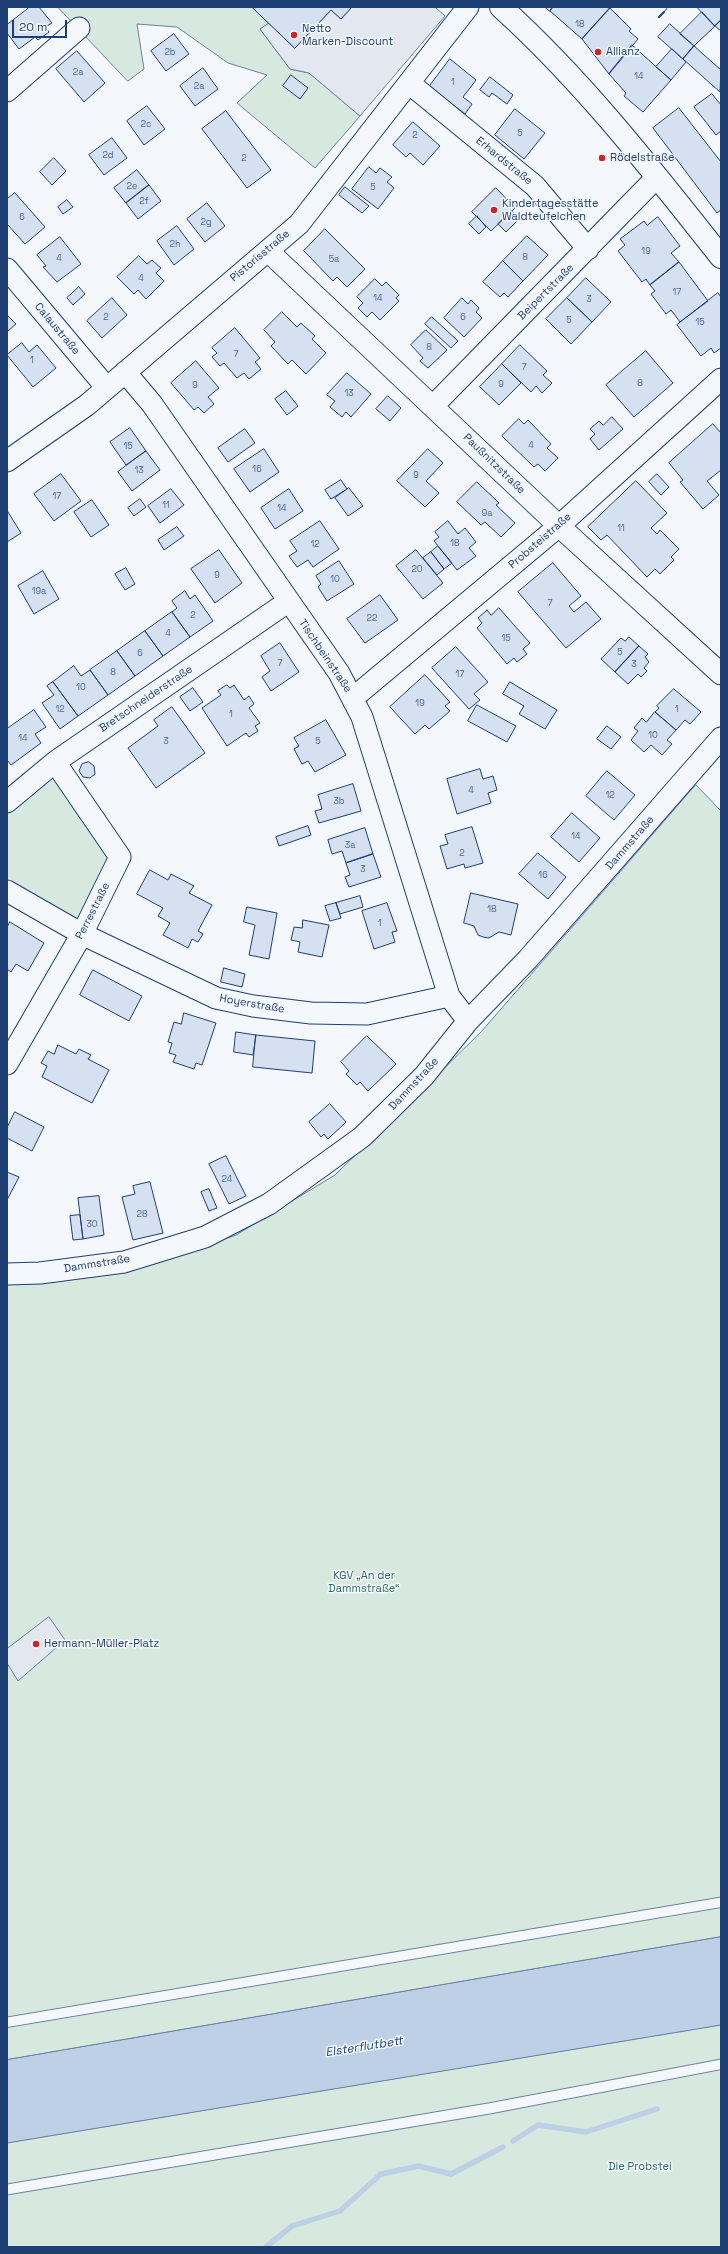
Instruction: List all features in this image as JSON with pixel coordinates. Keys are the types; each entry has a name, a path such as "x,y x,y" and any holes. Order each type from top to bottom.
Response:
{"main road":[{"path":"501,7 576,81 615,124 721,257"}],"street":[{"name":"Pistorisstraße","path":"7,461 87,405 244,269 268,252 299,224 468,7"},
{"path":"7,90 79,28"},
{"name":"Erhardstraße","path":"408,83 535,186 588,249"},
{"name":"Beipertstraße","path":"433,406 657,177"},
{"name":"Paußnitzstraße","path":"268,252 559,526 721,674"},
{"name":"Calaustraße","path":"7,269 107,388"},
{"name":"Tischbeinstraße","path":"125,372 152,404 339,673 353,698 362,717 449,996 468,1021"},
{"name":"Probsteistraße","path":"353,698 559,526 721,379"},
{"name":"Bretschneiderstraße","path":"7,802 55,762 289,601"},
{"name":"Dammstraße","path":"7,1274 40,1272 124,1262 204,1237 269,1204 362,1137 424,1076 468,1021 528,959 721,738"},
{"name":"Perrestraße","path":"7,1064 82,934 120,857 55,762"},
{"name":"Hoyerstraße","path":"7,891 82,934 216,998 253,1006 311,1013 366,1014 449,996"}],"green space":[{"path":"58,7 252,7 269,23 260,29 290,69 309,73 360,116 315,168 237,103 267,75 228,63 177,27 137,24 144,69 128,81"},
{"path":"55,762 120,857 82,934 7,891 7,802"},
{"name":"KGV „An der Dammstraße“","path":"696,785 721,811 721,1897 7,2017 7,1280 164,1260 236,1235 335,1175 481,1032"},
{"path":"721,1908 721,1937 7,2060 7,2028"},
{"path":"721,2025 721,2059 488,2103 7,2184 7,2143"},
{"name":"Die Probstei","path":"721,2070 721,2247 7,2247 7,2195 490,2114"}],"shaded area":[{"path":"352,7 435,7 445,16 360,116 309,73 290,69 260,29 269,23 295,48 331,10 341,19"},
{"name":"Hermann-Müller-Platz","path":"49,1617 65,1640 18,1681 7,1663 7,1649"}],"water":[{"name":"Elsterflutbett","path":"721,1937 721,2025 7,2143 7,2060"}],"building":[{"path":"30,7 39,7 52,23 45,27 49,32 38,40 35,37 19,49 7,33 7,25"},
{"name":"Netto Marken-Discount","path":"252,7 352,7 341,19 331,10 295,48"},
{"path":"545,7 553,7 550,11"},
{"path":"553,7 610,8 582,39 550,11"},
{"path":"697,7 721,7 721,20 715,26"},
{"path":"610,8 631,29 629,31 638,39 609,74 582,39"},
{"path":"702,12 715,26 694,46 680,34"},
{"path":"721,20 721,31 715,26"},
{"path":"670,24 694,46 683,59 658,37"},
{"path":"174,34 189,54 166,71 151,51"},
{"path":"632,45 671,80 643,112 624,96 626,93 609,74"},
{"path":"694,46 721,70 720,92 683,59"},
{"path":"672,49 686,62 671,80 656,67"},
{"path":"77,51 105,83 84,102 56,69"},
{"path":"450,59 476,80 463,97 472,104 465,114 429,87"},
{"path":"203,68 218,89 195,106 180,86"},
{"path":"291,75 308,88 300,99 283,86"},
{"path":"490,77 513,95 507,104 492,93 489,97 480,90"},
{"path":"712,94 721,105 721,131 716,135 694,107"},
{"path":"147,106 165,129 144,145 127,121"},
{"path":"679,108 721,162 721,210 717,213 653,128"},
{"path":"515,109 545,133 524,159 495,135"},
{"path":"226,111 271,170 247,188 202,129"},
{"path":"413,122 440,146 423,165 410,153 406,157 393,145"},
{"path":"112,138 127,158 104,175 89,155"},
{"path":"54,158 66,171 52,185 40,172"},
{"path":"369,167 376,173 380,168 392,177 387,182 394,188 378,209 352,189"},
{"path":"137,170 149,185 126,203 114,188"},
{"path":"149,185 161,201 138,219 126,203"},
{"path":"345,187 369,206 362,213 339,195"},
{"name":"Kindertagesstätte Waldteufelchen","path":"496,188 515,208 491,231 472,212"},
{"path":"15,193 45,227 25,244 7,224 7,199"},
{"path":"67,200 73,207 63,214 58,207"},
{"path":"207,203 225,226 205,242 187,219"},
{"path":"512,211 519,219 506,232 498,224"},
{"path":"477,216 486,227 479,234 469,224"},
{"path":"658,217 680,246 671,253 679,262 650,285 646,279 642,282 618,251 625,245 620,239 644,221 647,225"},
{"path":"177,226 194,249 174,265 157,241"},
{"path":"325,229 365,269 347,287 337,277 333,281 304,251"},
{"path":"527,236 548,255 523,281 503,261"},
{"path":"60,237 81,264 57,282 43,267 46,266 37,255"},
{"path":"139,256 147,264 152,260 161,268 156,273 164,281 146,299 138,290 134,294 117,277"},
{"path":"503,261 523,281 508,297 504,293 500,297 483,282"},
{"path":"679,262 708,301 680,322 671,310 666,314 651,294 655,291 650,285"},
{"path":"586,278 611,302 592,322 567,298"},
{"path":"375,279 382,286 386,282 399,295 396,298 399,301 380,320 372,312 367,317 358,308 363,303 357,297"},
{"path":"79,287 85,294 73,305 67,298"},
{"path":"718,293 721,297 721,348 714,353 711,348 701,356 677,325"},
{"path":"112,298 127,315 102,338 87,321"},
{"path":"462,298 468,304 471,300 479,308 476,312 482,318 464,337 444,318"},
{"path":"567,298 592,322 571,344 546,319"},
{"path":"282,312 297,327 301,323 315,336 312,339 326,353 306,374 292,360 288,364 271,346 275,342 264,330"},
{"path":"7,315 16,324 7,332"},
{"path":"432,317 458,341 451,348 425,324"},
{"path":"235,328 260,358 255,362 261,369 249,379 244,373 237,378 224,363 220,366 212,357 217,353 212,348"},
{"path":"426,330 447,350 428,368 420,361 423,358 411,345"},
{"path":"22,343 29,352 37,345 56,368 33,387 7,355"},
{"path":"520,345 547,371 543,375 552,383 542,393 536,386 531,392 502,364"},
{"path":"646,351 673,383 634,417 606,385"},
{"path":"196,361 219,388 208,397 214,404 204,413 198,407 194,410 171,383"},
{"path":"502,364 521,383 499,405 480,387"},
{"path":"347,373 371,394 351,417 346,412 342,417 330,407 335,401 327,395"},
{"path":"286,391 298,406 287,415 275,399"},
{"path":"388,396 401,408 390,421 376,409"},
{"path":"612,417 623,429 599,450 590,439 595,434 590,429 599,421 603,425"},
{"path":"519,419 524,424 528,420 551,444 547,448 558,458 545,471 538,464 534,467 502,436"},
{"path":"713,424 721,433 721,470 707,481 719,495 703,509 680,482 683,480 669,463"},
{"path":"130,428 146,451 126,465 110,442"},
{"path":"245,429 255,443 228,462 218,448"},
{"path":"264,449 279,472 250,492 234,469"},
{"path":"428,449 443,463 426,481 439,493 425,507 397,481"},
{"path":"146,451 160,470 132,491 118,472"},
{"path":"61,474 81,501 54,521 34,494"},
{"path":"657,474 669,487 661,495 649,482"},
{"path":"341,480 347,489 331,499 325,490"},
{"path":"636,481 667,513 651,528 657,534 660,530 679,549 671,557 674,560 660,574 655,569 647,577 607,535 601,540 588,527"},
{"path":"477,482 499,503 496,505 515,523 501,537 485,522 481,525 457,502"},
{"path":"349,488 363,506 348,516 335,498"},
{"path":"171,489 184,505 160,523 148,506"},
{"path":"289,489 303,511 275,529 261,508"},
{"path":"140,499 146,507 134,516 128,508"},
{"path":"92,500 109,525 91,537 74,512"},
{"path":"8,512 21,533 7,542 7,513"},
{"path":"320,521 339,549 313,567 308,560 297,567 289,556 297,551 290,541"},
{"path":"448,521 458,534 465,528 476,542 469,548 476,556 457,570 434,541 439,537 435,532"},
{"path":"177,527 184,536 164,550 158,540"},
{"path":"438,546 452,563 444,569 431,552"},
{"path":"219,550 242,583 215,603 191,569"},
{"path":"416,550 443,583 423,599 396,566"},
{"path":"431,552 444,569 437,575 423,558"},
{"path":"339,561 354,584 327,601 318,587 321,584 316,576"},
{"path":"553,563 581,596 569,606 574,612 586,602 601,619 566,648 518,592"},
{"path":"126,568 135,584 125,590 115,574"},
{"path":"43,571 59,599 34,614 18,586"},
{"path":"185,591 190,599 195,595 213,621 190,637 172,612 177,608 172,601"},
{"path":"380,595 398,620 365,643 347,619"},
{"path":"499,608 530,643 523,649 527,654 517,662 514,658 507,664 477,628 482,623 478,618 487,610 491,615"},
{"path":"172,612 190,637 163,656 145,631"},
{"path":"145,631 163,656 135,676 117,651"},
{"path":"629,637 639,646 615,672 601,659 621,638 625,641"},
{"path":"280,643 299,672 271,691 262,677 270,671 261,656"},
{"path":"639,646 648,654 645,657 649,662 644,668 647,671 641,677 638,674 628,684 615,672"},
{"path":"456,647 488,682 474,694 480,700 469,709 432,668"},
{"path":"117,651 135,676 108,695 90,670"},
{"path":"74,666 81,676 90,670 108,695 78,716 53,682"},
{"path":"425,675 450,702 445,706 450,711 429,729 425,725 415,734 390,707"},
{"path":"53,682 78,716 60,729 42,703 54,695 47,686"},
{"path":"510,682 557,710 545,729 519,714 524,706 503,694"},
{"path":"227,685 230,688 234,685 244,700 249,696 254,704 249,708 260,723 255,726 258,731 249,737 246,733 227,746 202,708 221,695 218,691"},
{"path":"193,688 203,702 190,711 180,697"},
{"path":"674,689 701,712 690,724 685,720 676,730 655,712 659,708 657,706"},
{"path":"477,705 516,726 507,742 468,721"},
{"path":"172,707 205,753 156,788 128,748 158,726 154,720"},
{"path":"34,710 46,727 35,734 41,743 11,765 7,760 7,729"},
{"path":"655,712 676,730 667,740 672,744 662,755 651,745 644,752 631,740 638,731 634,728 642,718 646,722"},
{"path":"326,720 346,755 315,772 308,761 302,764 294,749 299,746 294,738"},
{"path":"607,726 621,737 611,749 597,739"},
{"path":"89,762 94,766 95,774 90,778 83,777 79,771 82,764"},
{"path":"480,769 483,779 493,776 497,790 488,793 491,803 457,814 447,779"},
{"path":"607,771 635,795 614,820 586,796"},
{"path":"353,784 361,811 319,823 315,811 322,809 318,795"},
{"path":"572,813 600,838 579,862 551,837"},
{"path":"308,826 311,835 279,846 276,837"},
{"path":"472,827 483,863 465,868 464,864 447,869 440,846 448,844 445,835"},
{"path":"365,828 373,854 346,863 342,851 332,854 328,840"},
{"path":"538,853 566,877 548,899 519,874"},
{"path":"373,854 381,877 349,887 345,877 350,875 346,863"},
{"path":"150,870 168,880 171,874 194,886 189,893 212,905 198,931 203,934 198,942 192,939 188,948 163,935 170,923 158,916 163,908 137,894"},
{"path":"471,893 518,904 511,935 499,932 489,938 483,937 478,935 474,926 464,923"},
{"path":"360,896 363,907 340,914 336,903"},
{"path":"336,903 341,918 330,921 325,906"},
{"path":"387,903 397,931 392,932 395,942 374,949 362,911"},
{"path":"247,907 277,913 269,959 249,955 255,925 244,922"},
{"path":"303,920 329,925 322,957 298,952 300,942 291,940 294,927 302,928"},
{"path":"10,922 44,943 28,971 16,964 11,972 7,969 7,928"},
{"path":"224,968 245,974 242,987 221,982"},
{"path":"93,970 142,996 129,1021 80,995"},
{"path":"184,1013 216,1023 202,1065 196,1063 194,1069 173,1062 176,1055 169,1053 172,1043 168,1042 174,1022 181,1024"},
{"path":"236,1032 256,1035 253,1055 234,1052"},
{"path":"256,1035 315,1041 312,1073 253,1067"},
{"path":"367,1036 396,1064 368,1091 360,1082 357,1085 346,1074 349,1071 341,1062"},
{"path":"58,1045 76,1054 79,1049 91,1055 88,1059 109,1070 92,1103 42,1077 47,1066 41,1063 48,1051 54,1054"},
{"path":"330,1104 346,1122 328,1139 324,1134 321,1137 309,1122"},
{"path":"15,1112 44,1127 32,1151 7,1138 7,1128"},
{"path":"226,1156 246,1196 229,1204 209,1164"},
{"path":"7,1172 19,1177 7,1200"},
{"path":"150,1182 163,1233 133,1240 122,1197 135,1194 133,1186"},
{"path":"209,1189 217,1208 209,1211 201,1192"},
{"path":"99,1196 104,1235 83,1239 78,1198"},
{"path":"80,1215 83,1239 73,1240 70,1216"}],"waterway":[{"path":"513,2141 538,2125 586,2132 657,2109"},
{"path":"266,2247 292,2226 340,2211 381,2174 419,2166 451,2174 503,2147"}],"fence":[{"path":"664,12 668,7"}],"wall":[{"path":"659,17 664,12"}],"place":[{"name":"Netto Marken-Discount","path":"294,35"},
{"name":"Allianz","path":"598,52"},
{"name":"Rödelstraße","path":"602,158"},
{"name":"Kindertagesstätte Waldteufelchen","path":"494,210"},
{"name":"Hermann-Müller-Platz","path":"36,1644"}]}
